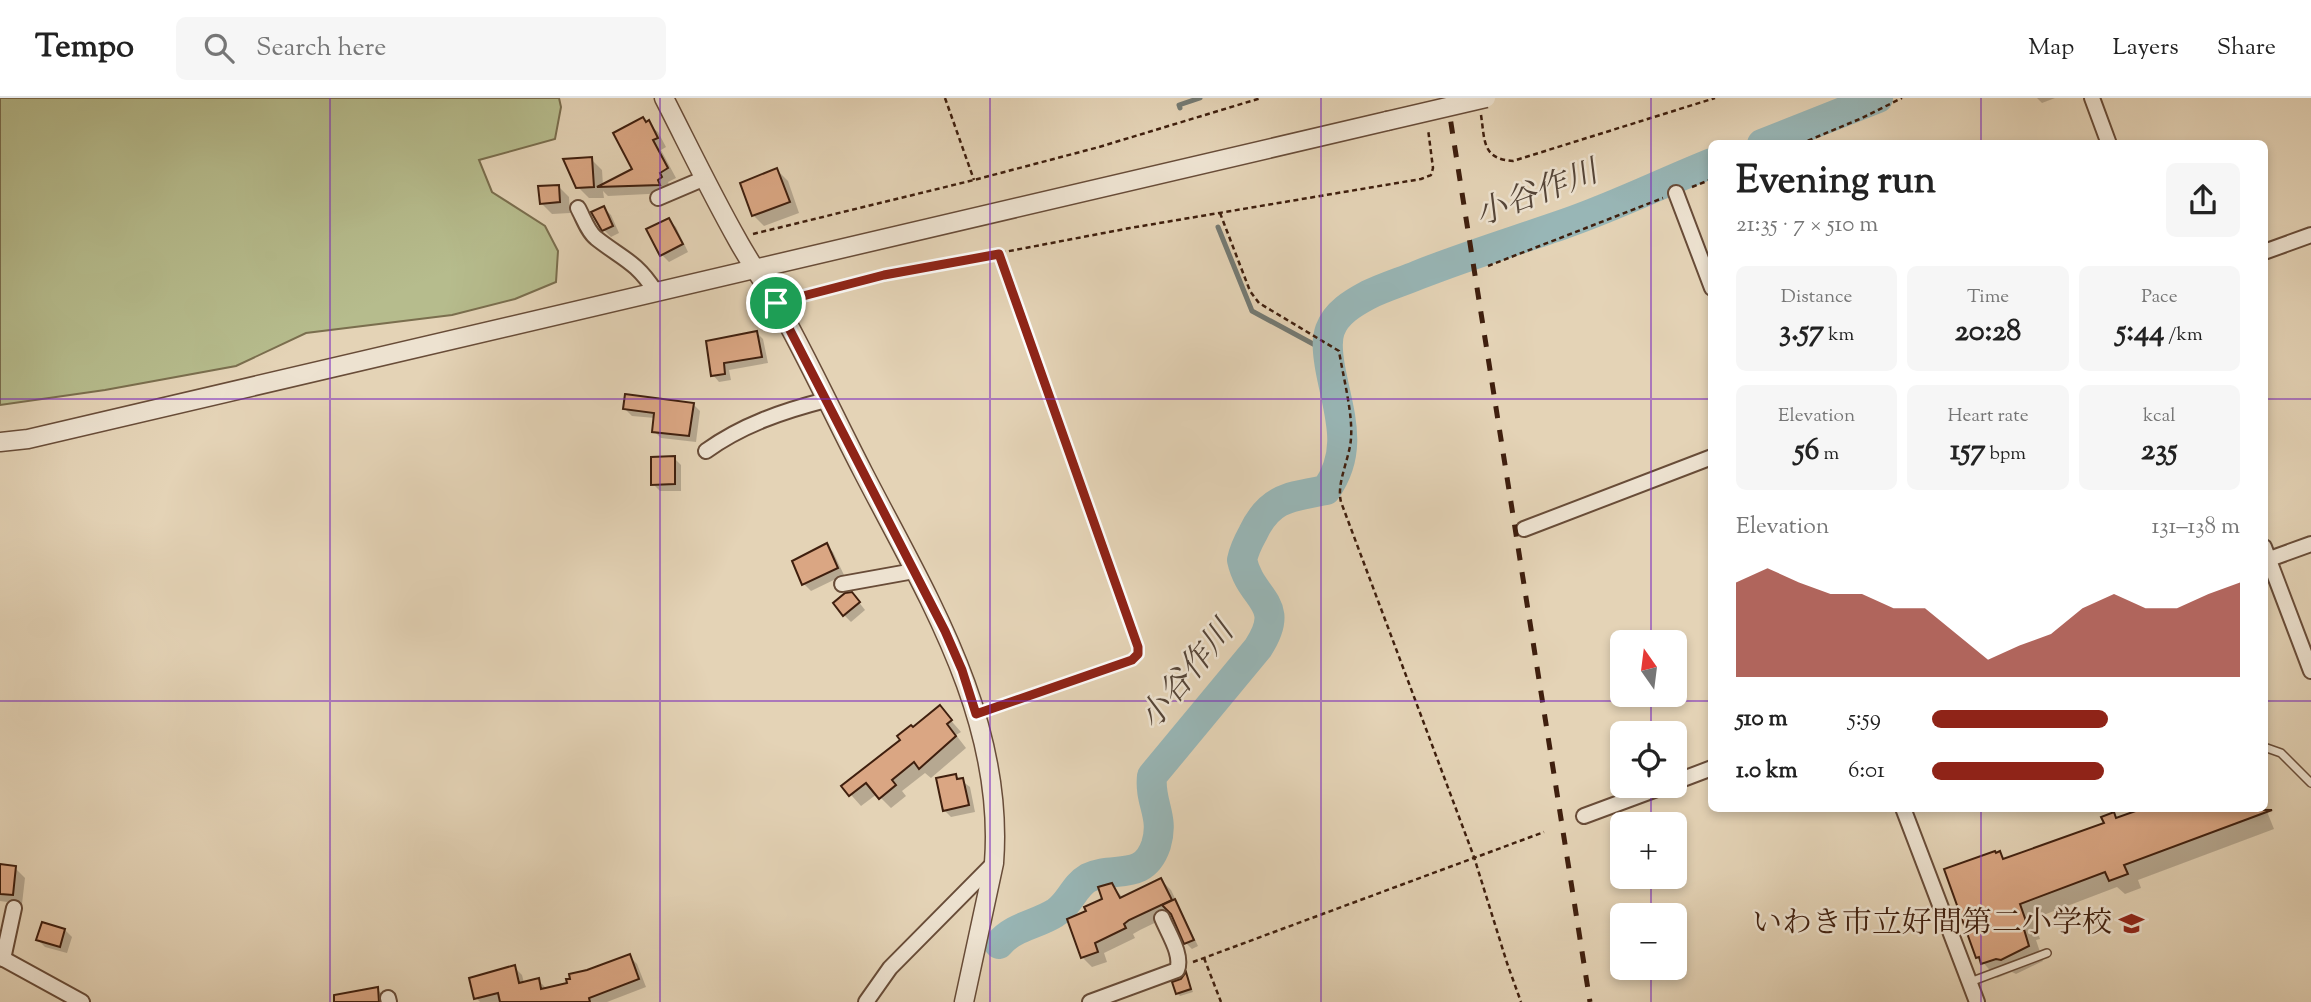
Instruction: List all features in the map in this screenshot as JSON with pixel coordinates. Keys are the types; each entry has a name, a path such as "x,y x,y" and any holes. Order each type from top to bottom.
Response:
{"street":[{"path":"664,98 736,238 776,303 915,572 962,670 990,774 996,840 994,863 964,1002"},
{"path":"2092,98 2108,140"},
{"path":"0,442 28,439 753,267 1387,121 1483,104"},
{"path":"658,198 705,178"},
{"path":"1676,193 1708,277"},
{"path":"578,208 594,237 643,272 655,291"},
{"path":"2268,251 2311,235"},
{"path":"706,452 726,437 746,427 793,408 826,400"},
{"path":"1524,529 1708,459"},
{"path":"2268,555 2311,544"},
{"path":"2268,561 2311,671"},
{"path":"842,584 915,572"},
{"path":"1687,777 1708,770"},
{"path":"1584,816 1633,798"},
{"path":"1905,812 1978,1002"},
{"path":"866,1002 890,968 994,863"},
{"path":"14,908 1,958 82,1002"},
{"path":"1090,1002 1172,974 1179,967 1178,956 1162,918"}],"lane":[{"path":"2268,746 2281,753 2311,783"},
{"path":"1970,982 2047,953"}],"path":[{"path":"945,98 974,180"},
{"path":"736,238 1099,147 1261,98"},
{"path":"1483,104 1485,145 1489,153 1499,160 1513,161 1715,98"},
{"path":"1810,140 1902,98"},
{"path":"776,303 884,275 1130,228 1422,179 1431,175 1433,168 1426,121"},
{"path":"1488,266 1708,181"},
{"path":"1220,213 1250,291 1259,303 1273,314 1314,334 1339,351 1352,436 1339,491 1341,502 1474,857 1521,1002"},
{"path":"976,714 1132,660 1138,654 1138,647 999,254"},
{"path":"1179,967 1544,832"},
{"path":"1205,958 1221,1002"}],"green space":[{"path":"0,98 559,98 561,107 555,139 479,160 492,192 545,226 558,251 556,282 515,299 452,315 306,333 236,366 105,390 0,405"}],"building":[{"path":"643,117 646,122 649,120 658,138 653,140 668,168 660,173 660,185 597,187 632,169 613,133"},
{"path":"592,157 594,187 576,188 563,159"},
{"path":"777,168 790,202 752,216 740,183"},
{"path":"559,185 560,202 540,204 538,186"},
{"path":"604,206 613,226 602,231 591,212"},
{"path":"669,218 683,244 660,256 646,229"},
{"path":"757,331 762,357 724,363 725,374 711,376 706,341"},
{"path":"625,394 694,403 689,436 652,432 654,413 623,409"},
{"path":"675,456 675,484 651,485 651,457"},
{"path":"827,543 838,568 802,585 792,561"},
{"path":"852,592 860,602 843,616 833,603 845,593"},
{"path":"940,705 952,720 947,724 956,736 919,769 914,762 892,780 896,785 879,799 866,783 849,796 841,786 900,740 897,736"},
{"path":"956,774 957,779 963,778 969,805 943,811 936,778"},
{"path":"2114,812 2116,818 2133,812 2267,812 2124,865 2128,874 2109,881 2105,872 2020,904 2027,924 2023,926 2029,946 2001,960 1981,964 1979,957 1976,958 1944,869 1995,851 2000,851 2003,859 2104,823 2101,817"},
{"path":"0,864 16,866 13,895 0,894"},
{"path":"1161,878 1172,900 1129,920 1124,924 1126,928 1095,943 1098,952 1081,958 1067,919 1086,911 1084,907 1102,899 1098,887 1112,883 1120,898"},
{"path":"1175,899 1194,940 1184,944 1171,914 1162,905"},
{"path":"42,922 65,929 60,947 36,940"},
{"path":"630,954 639,979 589,998 590,1002 500,1002 498,993 474,999 469,978 515,965 519,983 539,978 541,989 567,983 569,974"},
{"path":"1186,972 1191,989 1176,994 1172,982 1181,979"},
{"path":"378,987 379,1002 334,1002 334,995"}],"waterway":[{"path":"1180,108 1179,105 1200,98"},
{"name":"小谷作川","path":"1772,140 1878,98"},
{"name":"小谷作川","path":"999,944 1018,929 1060,910 1088,878 1136,869 1150,857 1156,845 1159,826 1152,776 1258,648 1266,633 1268,611 1242,560 1248,543 1260,521 1274,505 1292,497 1326,490 1335,475 1340,460 1342,430 1328,343 1330,330 1341,314 1357,301 1380,289 1620,203 1708,165"},
{"path":"1218,227 1252,311 1328,352"}],"railway":[{"path":"1447,98 1590,1002"}],"place":[{"name":"いわき市立好間第二小学校","path":"2132,924"}],"route":[{"path":"999,254 1138,647 1138,654 1132,660 976,714 962,670 945,631 776,303 884,275 999,254"}]}
